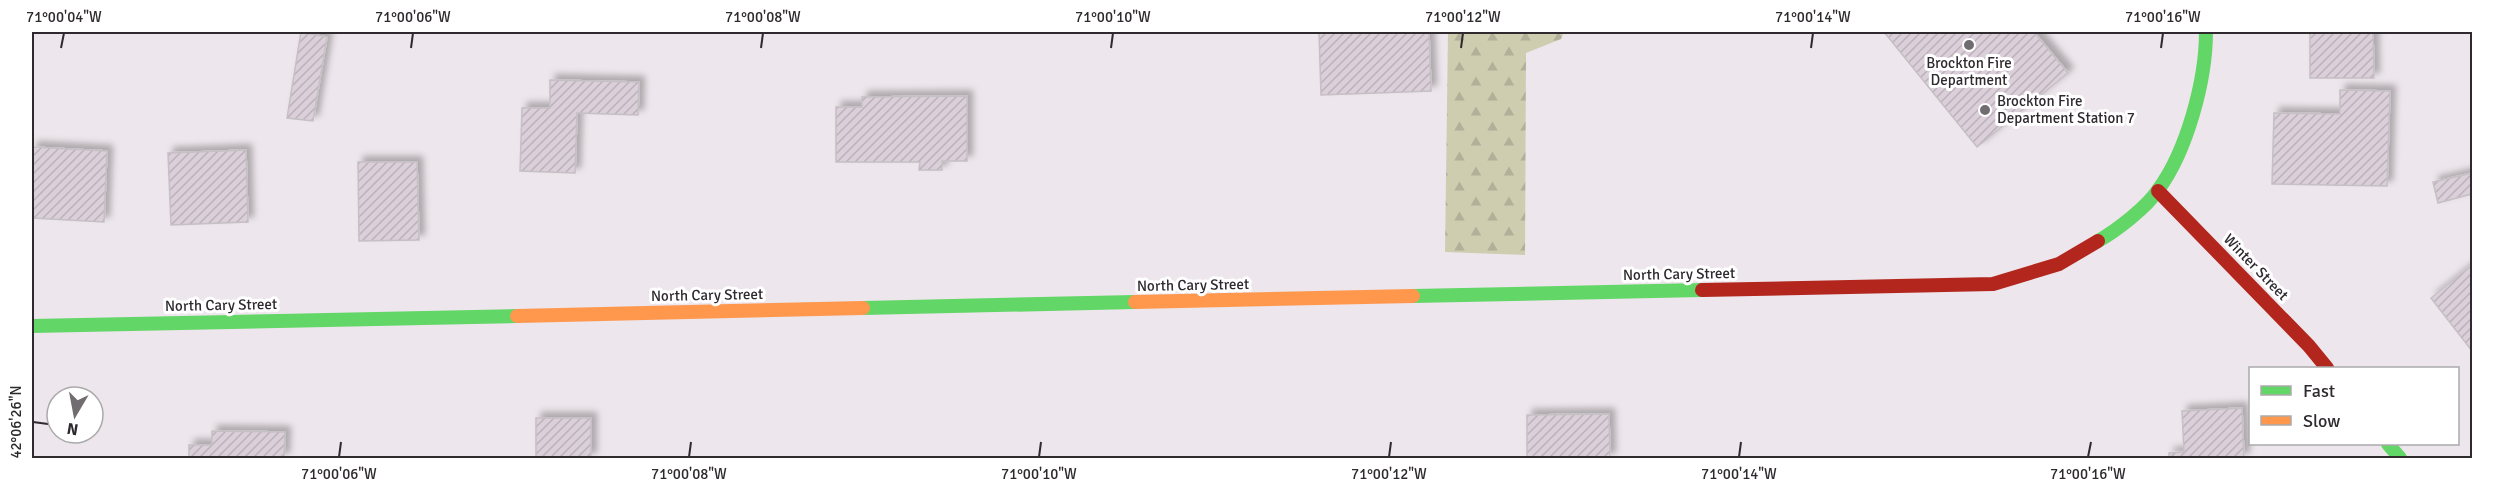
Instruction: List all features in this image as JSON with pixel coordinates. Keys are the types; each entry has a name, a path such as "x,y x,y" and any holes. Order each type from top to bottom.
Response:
{"main road":[{"name":"North Cary Street","path":"32,326 1993,284 2059,264 2114,232 2158,190 2190,129 2206,49 2206,32"},
{"name":"Winter Street","path":"2158,190 2309,346 2325,367"},
{"path":"2389,445 2400,459"}],"green space":[{"path":"1448,32 1564,32 1561,39 1526,53 1525,255 1445,252"}],"building":[{"path":"301,32 327,37 313,121 287,118"},
{"path":"1319,32 1429,32 1431,91 1321,95"},
{"name":"Brockton Fire Department Station 7","path":"1884,32 2034,32 2068,73 1977,147"},
{"path":"2310,32 2373,32 2374,78 2310,78"},
{"path":"550,80 639,82 638,115 577,113 575,173 520,171 522,108 550,108"},
{"path":"2340,90 2390,91 2387,186 2272,184 2274,113 2340,114"},
{"path":"967,96 967,161 942,161 942,170 919,170 920,162 836,162 836,107 862,107 862,97"},
{"path":"32,147 107,151 104,222 32,218"},
{"path":"246,150 248,222 171,225 168,153"},
{"path":"358,162 417,162 419,240 359,241"},
{"path":"2472,173 2472,194 2438,203 2433,182"},
{"path":"2472,265 2472,351 2431,298"},
{"path":"2242,408 2244,458 2169,458 2169,453 2184,452 2182,411"},
{"path":"1609,414 1610,458 1527,458 1527,415"},
{"path":"536,418 591,418 591,458 536,458"},
{"path":"212,431 285,432 284,458 189,458 189,445 212,445"}],"traffic: fast":[{"path":"2098,241 2122,225 2153,197 2178,156 2193,114 2203,71 2206,32"},
{"path":"1413,296 1702,290"},
{"path":"863,308 1135,302"},
{"path":"32,326 517,316"},
{"path":"2389,445 2400,458"}],"traffic: slow":[{"path":"1135,302 1413,296"},
{"path":"517,316 863,308"}],"traffic: jam":[{"path":"2158,191 2309,346 2326,367"},
{"path":"1702,290 1993,284 2059,264 2098,241"}],"place":[{"name":"Brockton Fire Department","path":"1969,45"},
{"name":"Brockton Fire Department Station 7","path":"1985,110"}]}
